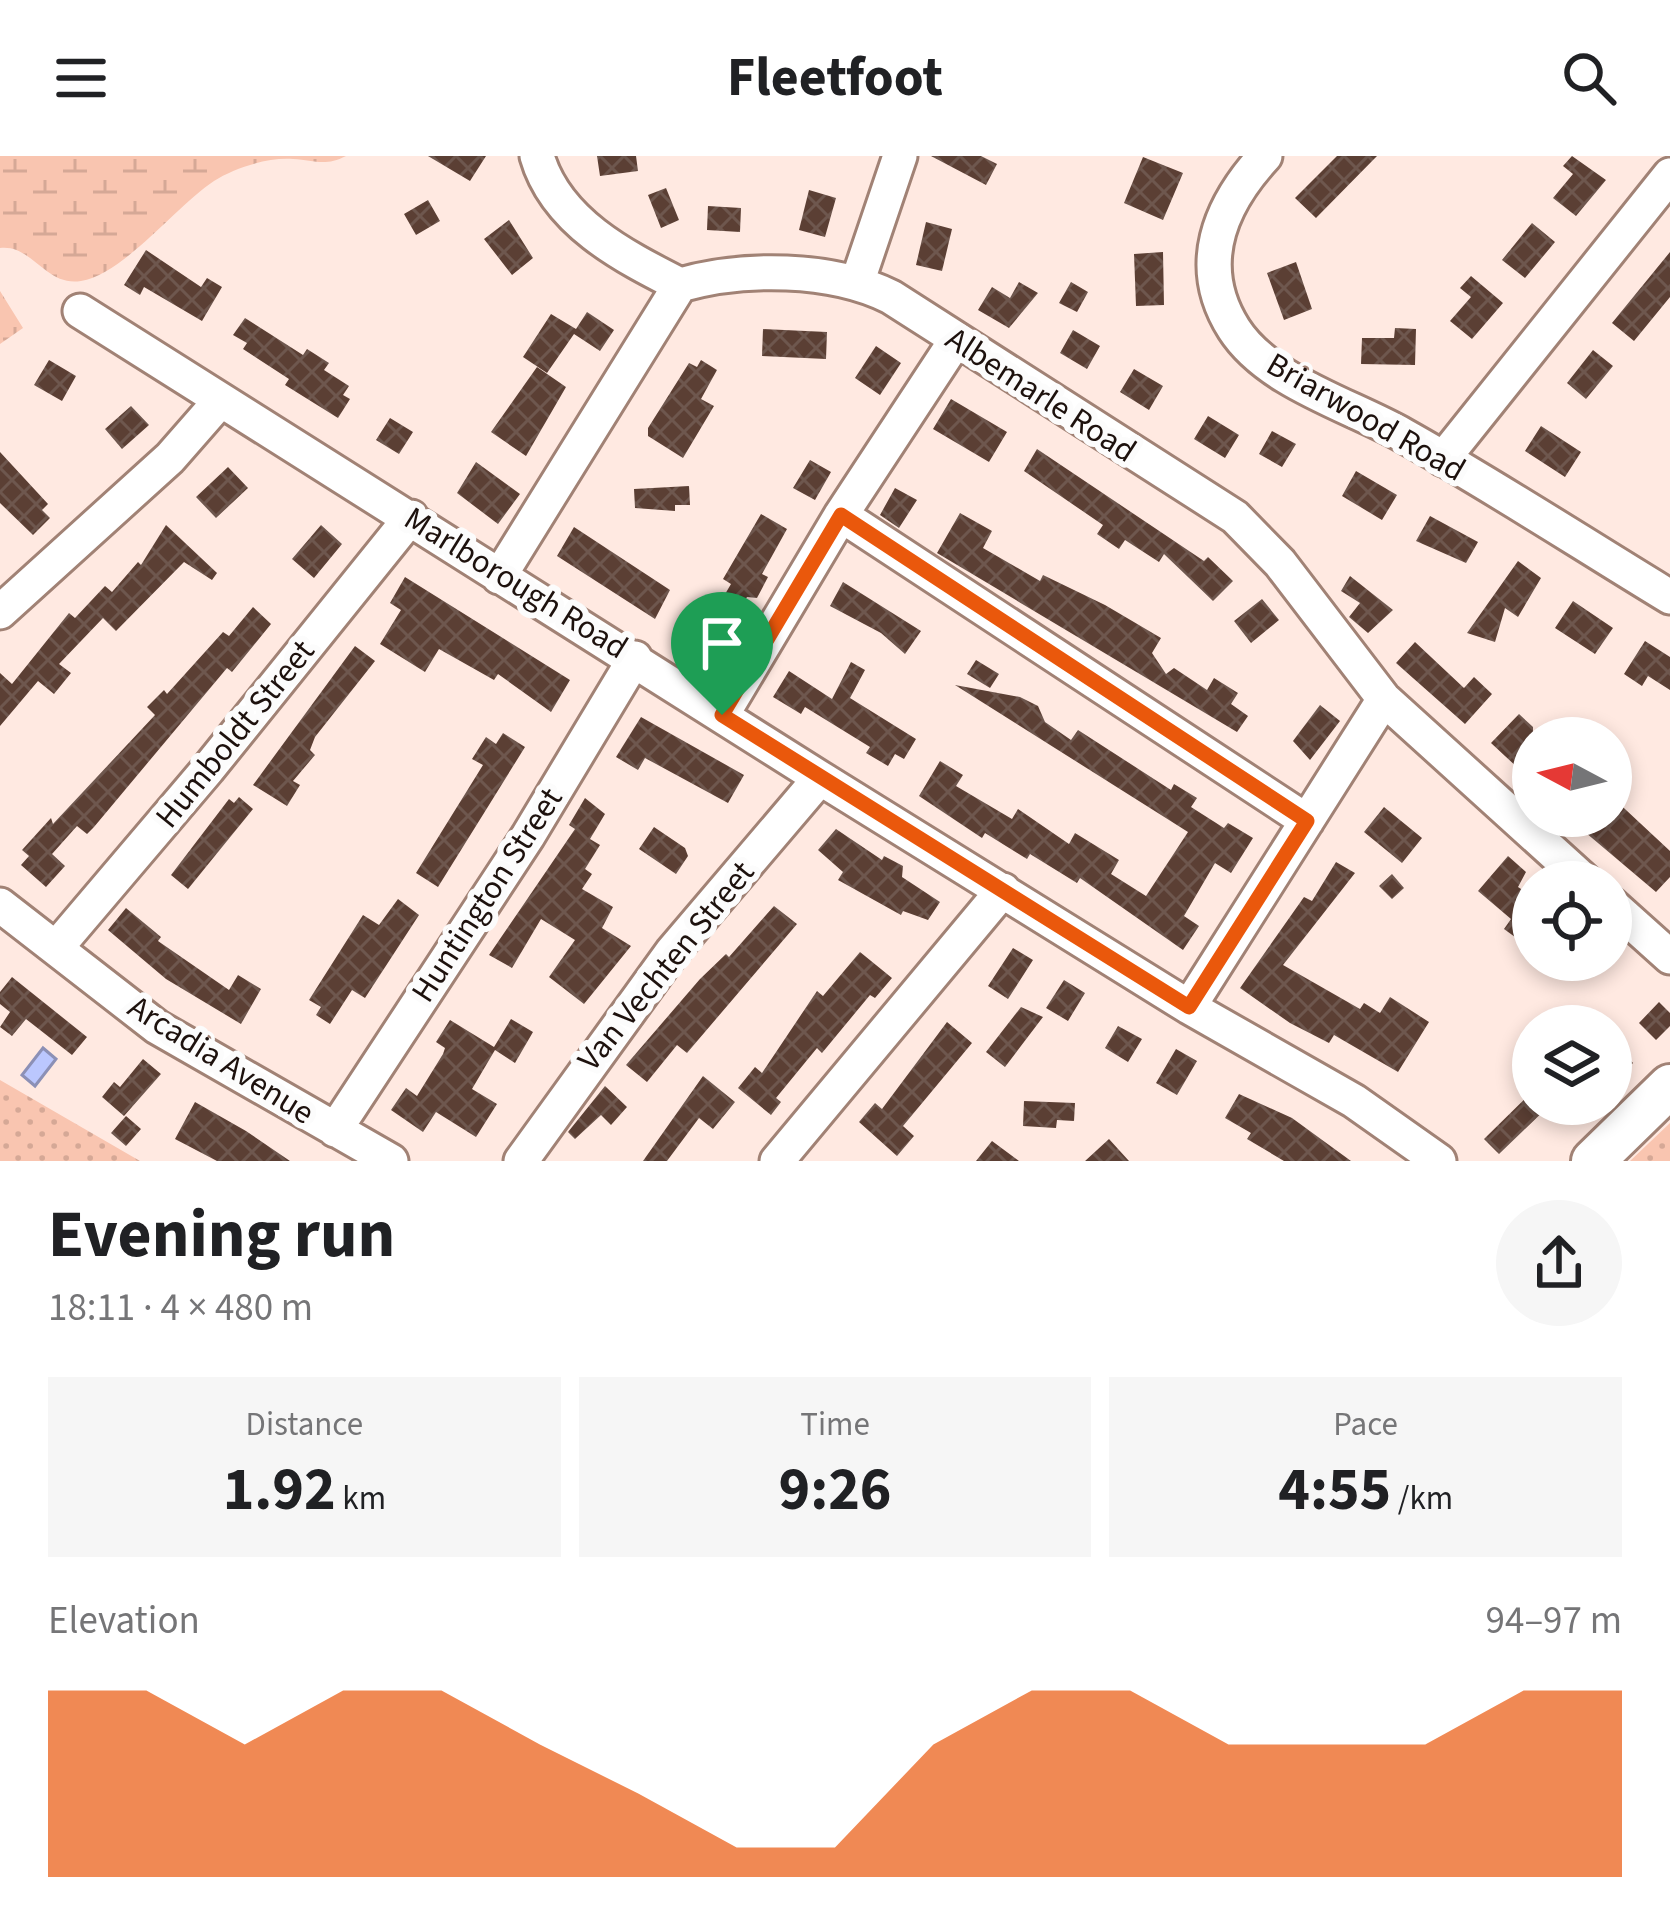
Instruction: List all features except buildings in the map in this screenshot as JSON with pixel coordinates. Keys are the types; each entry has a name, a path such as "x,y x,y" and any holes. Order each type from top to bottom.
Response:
{"main road":[{"path":"1593,1161 1670,1086"}],"street":[{"path":"500,577 680,285 574,218 548,185 537,156"},
{"path":"857,283 900,156"},
{"name":"Briarwood Road","path":"1265,156 1228,202 1214,246 1216,291 1232,326 1260,357 1443,459 1670,597"},
{"path":"1443,459 1670,175"},
{"name":"Albemarle Road","path":"680,285 732,274 857,283 891,297 1235,517 1280,563 1384,699 1563,861"},
{"name":"Marlborough Road","path":"80,311 218,402 411,517 1189,1007 1354,1101 1439,1161"},
{"path":"722,715 841,515 956,340"},
{"path":"6,596 170,458 218,402"},
{"path":"841,515 1307,821"},
{"name":"Humboldt Street","path":"56,947 208,770 411,517"},
{"name":"Huntington Street","path":"335,1130 528,836 635,658"},
{"path":"1189,1007 1384,699"},
{"name":"Van Vechten Street","path":"520,1161 672,952 820,778"},
{"path":"777,1161 1003,890"},
{"name":"Arcadia Avenue","path":"0,905 157,1027 391,1161"},
{"path":"1632,923 1670,958"}],"green space":[{"path":"0,156 346,156 326,162 273,160 231,172 199,192 115,266 98,276 69,281 21,252 0,248"},
{"path":"0,291 23,328 0,344"},
{"path":"0,1080 140,1161 0,1161"},
{"path":"1670,1123 1670,1161 1630,1161"}],"water":[{"path":"43,1048 56,1059 35,1086 22,1075"}],"route":[{"path":"841,515 1307,821 1189,1007 722,715 841,515"}]}
